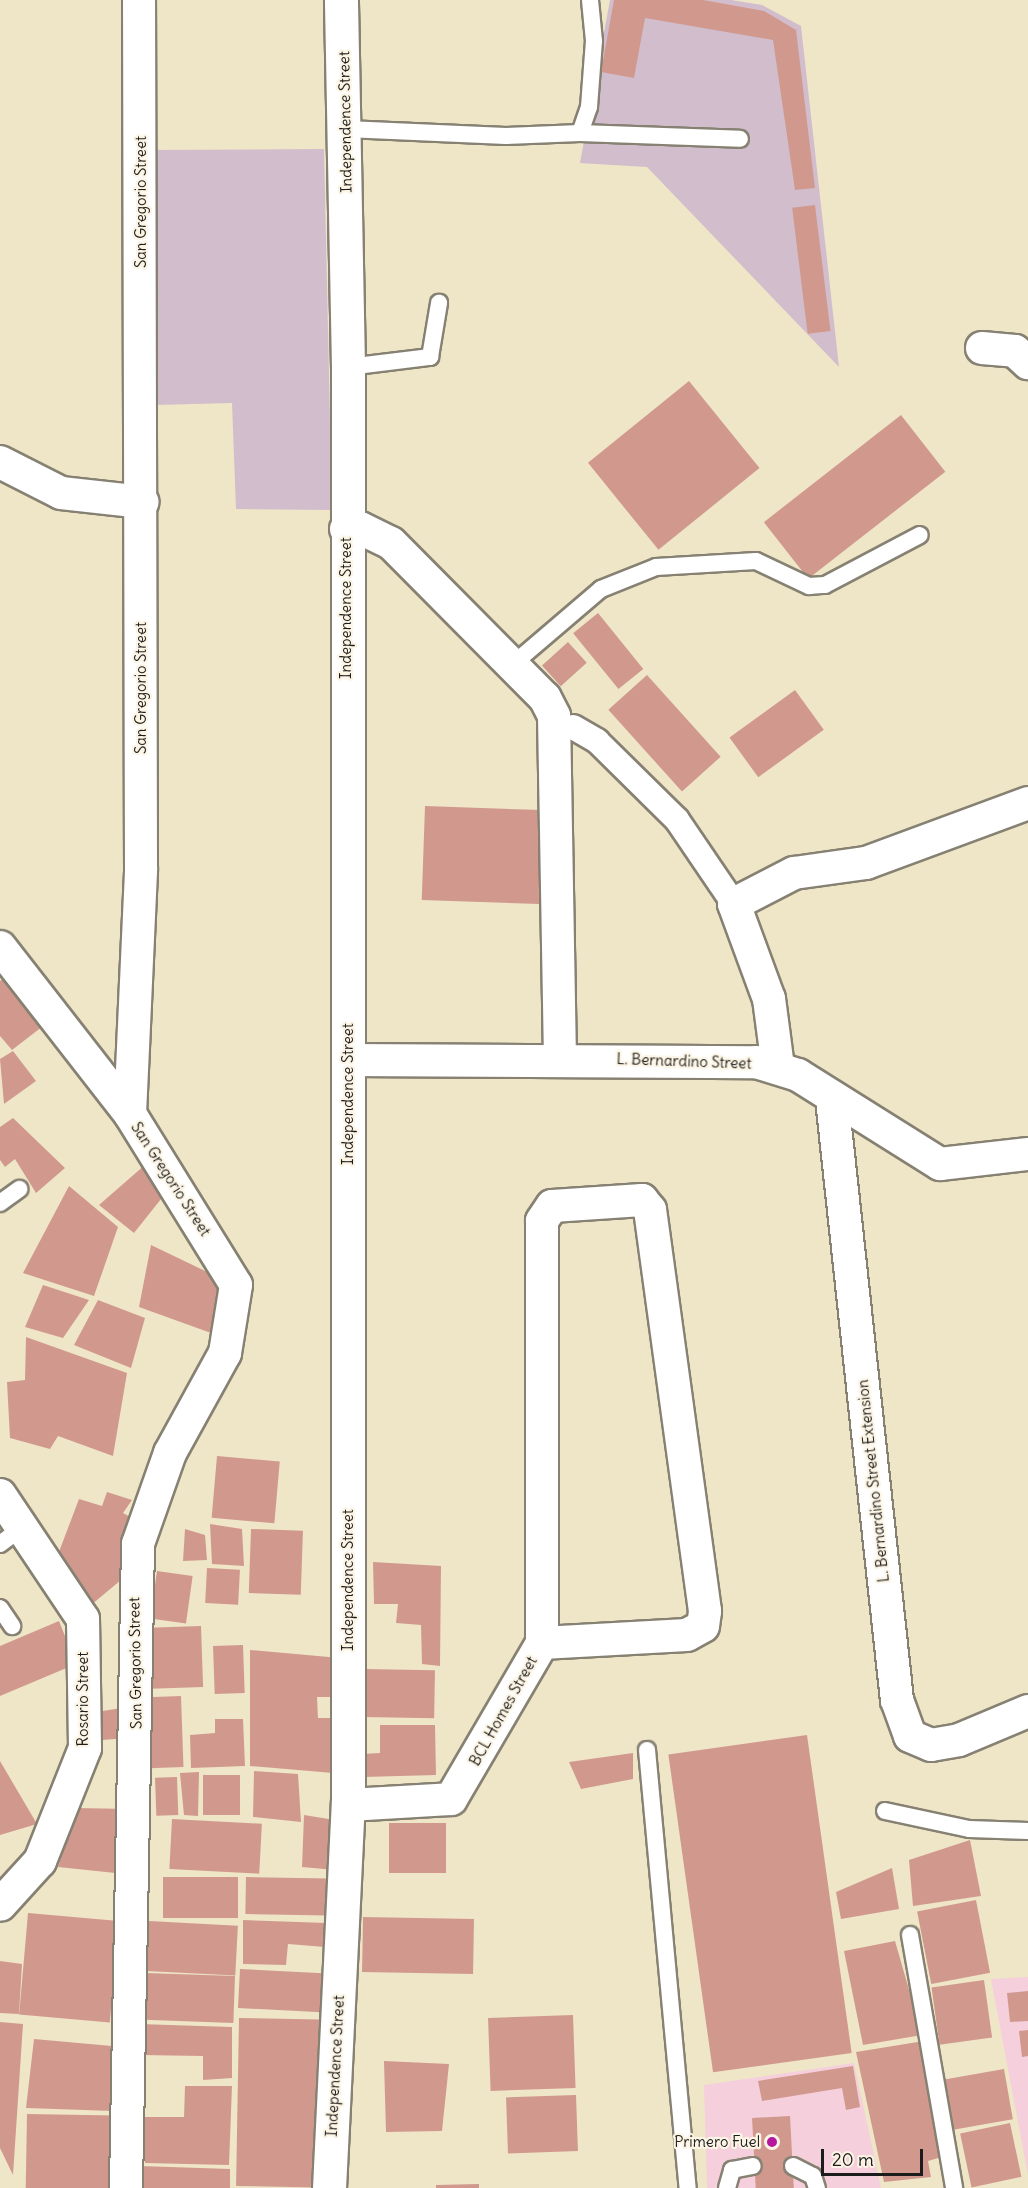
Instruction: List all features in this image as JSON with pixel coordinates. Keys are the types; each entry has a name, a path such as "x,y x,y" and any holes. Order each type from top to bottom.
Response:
{"street":[{"name":"San Gregorio Street","path":"126,2188 138,1544 170,1453 225,1353 236,1285 130,1114 141,868 143,502 139,0"},
{"name":"Independence Street","path":"329,2188 348,1805 346,529 348,367 346,129 341,0"},
{"path":"982,348 1015,351 1028,363"},
{"path":"0,462 61,494 143,502"},
{"path":"346,529 360,528 391,543 545,698 564,721 597,741 677,820 734,904 769,999 778,1067"},
{"path":"560,1057 564,721"},
{"path":"734,904 794,873 866,863 1028,803"},
{"path":"0,947 130,1114"},
{"name":"L. Bernardino Street","path":"348,1060 560,1057 778,1067 940,1164 1028,1154"},
{"name":"L. Bernardino Street Extension","path":"832,1099 902,1715 910,1736 931,1745 960,1740 1028,1711"},
{"name":"BCL Homes Street","path":"348,1805 451,1799 542,1643 541,1232 552,1206 634,1198 650,1210 703,1626 687,1635 542,1643"},
{"name":"Rosario Street","path":"0,1495 10,1536 83,1619 85,1748 40,1861 0,1905"}],"lane":[{"path":"580,133 589,107 594,40 590,0"},
{"path":"346,129 506,136 580,133 740,140"},
{"path":"348,367 430,357 439,303"},
{"path":"512,665 601,589 656,567 756,561 809,586 825,585 920,535"},
{"path":"0,1203 19,1189"},
{"path":"0,1608 12,1626"},
{"path":"647,1750 688,2188"},
{"path":"885,1811 979,1831 1028,1831"},
{"path":"910,1935 954,2188"},
{"path":"727,2188 732,2170 753,2166"},
{"path":"793,2166 813,2176 817,2188"}],"shaded area":[{"path":"610,0 731,0 762,5 801,26 839,367 647,167 580,163"},
{"path":"324,149 332,510 236,509 232,403 154,405 149,150"},
{"path":"1028,1977 1028,2175 991,1979"},
{"path":"854,2063 881,2188 707,2188 704,2085"}],"building":[{"path":"614,0 703,0 764,11 796,30 815,188 795,190 773,40 645,18 634,78 601,72"},
{"path":"815,205 830,331 808,334 792,208"},
{"path":"689,381 759,468 658,550 588,463"},
{"path":"901,415 945,472 808,579 764,522"},
{"path":"598,613 643,669 618,689 573,633"},
{"path":"568,642 587,663 561,686 542,665"},
{"path":"647,675 721,757 682,792 608,710"},
{"path":"795,690 824,730 758,777 729,738"},
{"path":"425,806 550,810 547,904 422,900"},
{"path":"10,972 47,1023 12,1050 0,1036 0,981"},
{"path":"13,1051 36,1081 4,1104 0,1059"},
{"path":"13,1118 65,1168 36,1193 15,1159 5,1167 0,1160 0,1127"},
{"path":"146,1164 165,1194 134,1233 99,1205"},
{"path":"69,1186 118,1227 94,1296 23,1273"},
{"path":"151,1245 226,1281 211,1333 139,1307"},
{"path":"43,1285 89,1300 63,1338 25,1327"},
{"path":"98,1300 145,1318 131,1368 74,1345"},
{"path":"26,1337 127,1373 113,1456 58,1436 50,1449 10,1438 7,1382 25,1380"},
{"path":"217,1456 280,1461 274,1523 212,1518"},
{"path":"107,1492 132,1500 123,1513 136,1520 127,1575 91,1605 54,1565 79,1499 102,1506"},
{"path":"210,1524 242,1529 244,1566 212,1564"},
{"path":"185,1529 205,1535 207,1560 183,1561"},
{"path":"251,1529 303,1531 301,1595 249,1593"},
{"path":"373,1562 441,1566 440,1666 422,1664 421,1625 396,1623 398,1604 374,1604"},
{"path":"207,1568 240,1570 238,1605 205,1603"},
{"path":"157,1571 193,1576 186,1624 150,1619"},
{"path":"59,1621 76,1664 0,1696 0,1646"},
{"path":"201,1626 203,1687 150,1689 148,1628"},
{"path":"243,1645 245,1693 215,1694 213,1646"},
{"path":"250,1650 340,1658 336,1697 317,1697 318,1718 334,1718 333,1773 250,1766"},
{"path":"364,1669 435,1670 434,1718 363,1717"},
{"path":"181,1696 183,1767 149,1768 147,1697"},
{"path":"128,1707 128,1738 102,1740 96,1712"},
{"path":"215,1719 243,1719 245,1766 191,1768 190,1735 215,1733"},
{"path":"380,1725 435,1725 436,1775 363,1777 361,1754 380,1753"},
{"path":"807,1735 852,2053 713,2072 668,1754"},
{"path":"633,1753 633,1779 581,1789 569,1762"},
{"path":"0,1761 37,1824 0,1835"},
{"path":"254,1771 298,1774 301,1822 253,1817"},
{"path":"199,1772 198,1816 184,1815 180,1773"},
{"path":"203,1775 240,1775 240,1815 203,1815"},
{"path":"177,1777 178,1815 156,1816 155,1778"},
{"path":"77,1808 129,1809 125,1874 58,1867"},
{"path":"304,1815 335,1820 335,1870 302,1867"},
{"path":"172,1819 262,1824 259,1874 169,1869"},
{"path":"389,1823 446,1823 446,1873 389,1873"},
{"path":"970,1840 981,1896 913,1906 909,1860"},
{"path":"892,1868 899,1909 841,1919 836,1892"},
{"path":"163,1877 238,1877 238,1918 163,1918"},
{"path":"246,1877 329,1878 328,1915 245,1914"},
{"path":"976,1900 990,1973 931,1984 917,1911"},
{"path":"28,1913 119,1921 110,2023 19,2015"},
{"path":"363,1917 474,1919 473,1974 362,1972"},
{"path":"243,1920 327,1923 325,1947 288,1944 286,1965 243,1964"},
{"path":"149,1921 238,1926 235,1976 146,1971"},
{"path":"895,1941 922,2035 863,2045 844,1951"},
{"path":"0,1961 22,1964 19,2014 0,2013"},
{"path":"240,1969 323,1973 321,2012 238,2008"},
{"path":"146,1973 235,1976 233,2023 144,2020"},
{"path":"984,1980 992,2037 940,2045 932,1987"},
{"path":"1028,1991 1028,2021 1010,2022 1007,1993"},
{"path":"573,2015 576,2088 491,2091 488,2018"},
{"path":"239,2018 320,2019 317,2187 236,2186"},
{"path":"0,2022 23,2024 13,2175 0,2148"},
{"path":"139,2024 232,2027 232,2078 203,2080 203,2056 139,2055"},
{"path":"1028,2030 1028,2056 1022,2057 1019,2031"},
{"path":"34,2039 112,2046 113,2111 26,2108"},
{"path":"924,2041 945,2156 928,2161 931,2177 884,2182 856,2052"},
{"path":"384,2061 449,2064 442,2131 386,2132"},
{"path":"853,2066 860,2107 846,2110 842,2088 762,2101 758,2081"},
{"path":"1004,2069 1013,2119 952,2130 943,2080"},
{"path":"185,2086 232,2086 229,2165 145,2163 145,2117 184,2117"},
{"path":"576,2095 578,2151 508,2153 506,2097"},
{"path":"27,2114 115,2116 114,2188 26,2188"},
{"name":"Primero Fuel","path":"790,2116 794,2188 756,2188 752,2118"},
{"path":"1010,2123 1021,2177 972,2187 960,2134"},
{"path":"140,2166 230,2169 230,2188 139,2188"},
{"path":"479,2184 479,2188 436,2188 436,2185"}],"place":[{"name":"Primero Fuel","path":"772,2142"}]}
